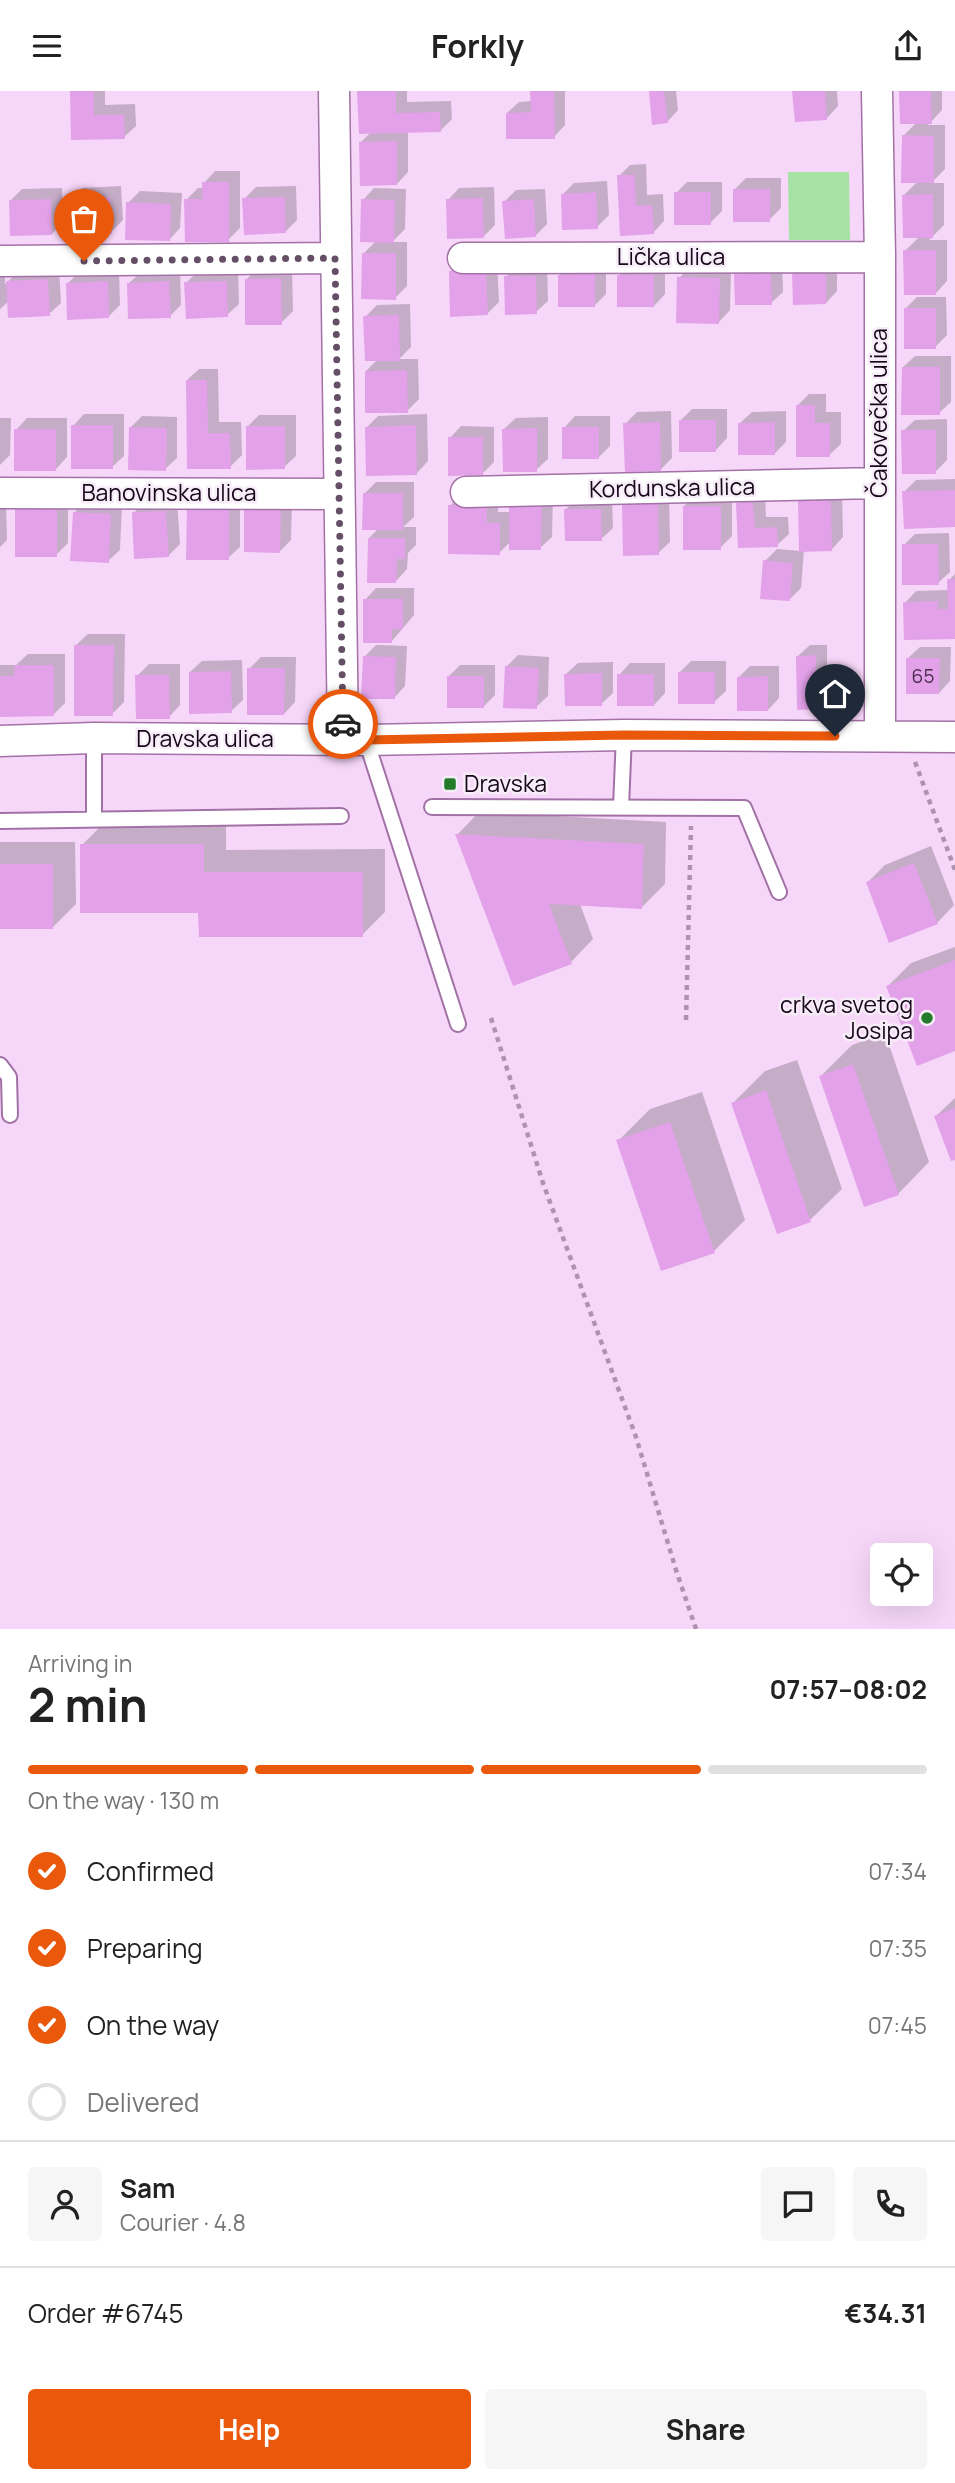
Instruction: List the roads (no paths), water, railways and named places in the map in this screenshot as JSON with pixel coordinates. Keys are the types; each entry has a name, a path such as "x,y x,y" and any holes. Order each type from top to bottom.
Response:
{"street":[{"path":"334,91 339,494 355,740"},
{"name":"Čakovečka ulica","path":"877,91 880,257 880,736"},
{"name":"Lička ulica","path":"463,258 880,257"},
{"path":"0,261 335,258"},
{"name":"Kordunska ulica","path":"466,492 878,484"},
{"name":"Banovinska ulica","path":"0,493 339,494"},
{"name":"Dravska ulica","path":"0,741 94,738 355,740 624,735 955,737"}],"lane":[{"path":"621,807 624,735"},
{"path":"94,738 94,820"},
{"path":"355,740 458,1024"},
{"path":"432,807 744,808 779,892"},
{"path":"0,821 341,817"},
{"path":"0,1065 9,1077 10,1115"}],"place":[{"name":"Dravska","path":"450,784"},
{"name":"crkva svetog Josipa","path":"927,1018"}]}
